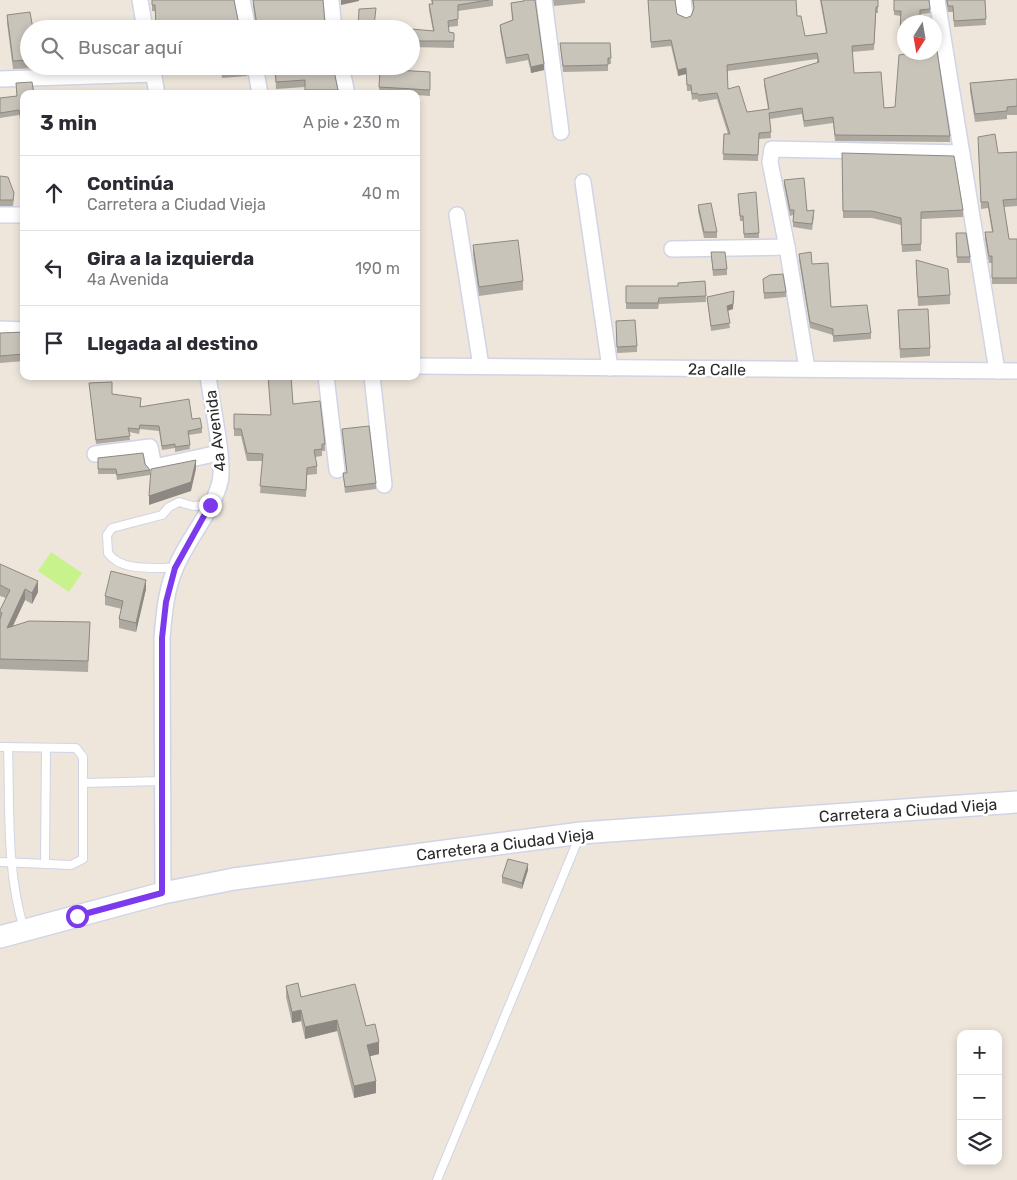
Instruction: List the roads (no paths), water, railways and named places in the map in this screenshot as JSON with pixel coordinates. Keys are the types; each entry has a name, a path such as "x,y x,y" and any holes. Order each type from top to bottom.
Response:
{"main road":[{"name":"Carretera a Ciudad Vieja","path":"0,937 162,893 234,880 581,834 1017,802"}],"street":[{"path":"140,0 143,20"},
{"path":"242,0 246,20"},
{"path":"332,0 333,20"},
{"path":"544,0 561,132"},
{"path":"683,0 685,15"},
{"path":"937,0 997,371"},
{"path":"0,79 68,75"},
{"path":"154,75 156,90"},
{"path":"257,75 259,90"},
{"path":"343,75 346,90"},
{"path":"807,369 787,247 770,162 772,149 962,153"},
{"path":"583,182 610,368"},
{"path":"0,215 20,215"},
{"path":"457,215 481,366"},
{"path":"672,250 787,247"},
{"path":"0,329 20,330"},
{"name":"2a Calle","path":"420,366 1017,371"},
{"name":"4a Avenida","path":"162,893 162,638 166,602 175,568 221,481 209,380"},
{"path":"326,380 337,470"},
{"path":"372,380 384,485"},
{"path":"95,454 150,447 154,467 219,453"}],"lane":[{"path":"175,568 126,566 116,561 108,552 107,535 112,528 162,515 169,507 179,502 193,506 210,505"},
{"path":"0,862 12,863 70,865 83,858 84,783 81,752 76,748 4,747 12,863 17,905 25,930"},
{"path":"45,864 46,748"},
{"path":"84,783 163,781"},
{"path":"437,1180 581,834"}]}
